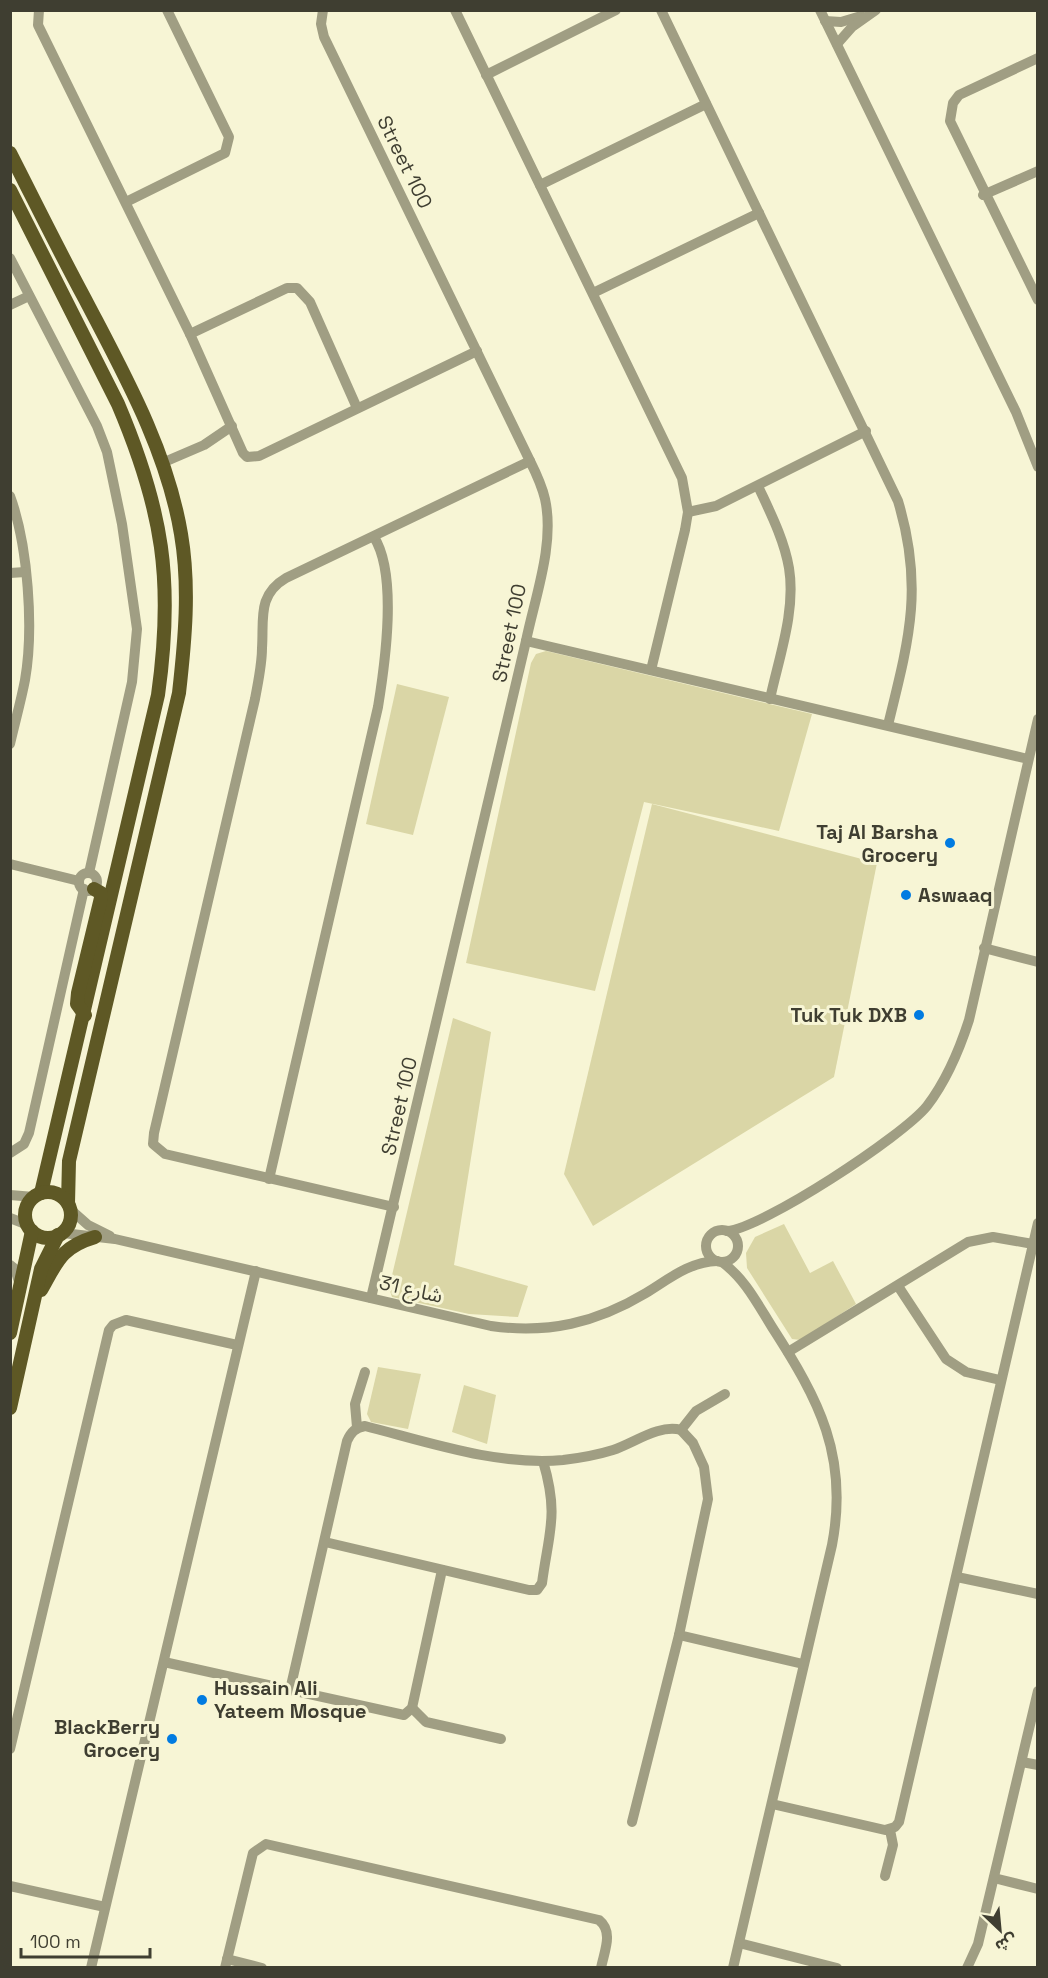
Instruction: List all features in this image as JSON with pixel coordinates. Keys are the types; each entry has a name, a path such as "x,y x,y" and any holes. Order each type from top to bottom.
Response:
{"main road":[{"path":"10,153 135,393 162,463 177,514 186,578 186,618 180,684 69,1161 69,1224 60,1234 41,1269 36,1300 10,1408"},
{"path":"10,190 134,440 155,505 166,586 166,623 158,695 85,1015 38,1195 26,1210 30,1228 21,1289 10,1333"},
{"path":"85,1015 77,1004 78,993 101,898 101,894 86,886"},
{"path":"38,1195 59,1195 70,1206"},
{"path":"30,1228 44,1238 60,1234"},
{"path":"36,1300 61,1255 78,1242 94,1237"}],"street":[{"path":"39,10 38,25 190,334 243,453 253,458 477,351"},
{"path":"126,202 225,153 229,146 230,138 167,10"},
{"name":"Street 100","path":"323,10 321,24 329,48 530,461 545,499 548,518 545,546 526,641 372,1298"},
{"path":"454,10 682,478 688,512 651,670"},
{"path":"486,75 616,10"},
{"path":"661,10 898,501 909,546 913,583 909,639 888,725"},
{"path":"823,16 849,20 876,10"},
{"path":"837,44 852,27 876,10"},
{"path":"823,16 1016,412 1038,467"},
{"path":"1038,57 969,90 953,102 950,121 983,195 1038,300"},
{"path":"540,184 706,104"},
{"path":"983,195 1038,171"},
{"path":"593,294 759,213"},
{"path":"10,258 87,403 107,452 128,554 138,629 128,698 89,873"},
{"path":"190,334 287,288 297,288 310,302 357,408"},
{"path":"10,305 29,296"},
{"path":"162,463 204,445 232,426"},
{"path":"688,512 716,506 866,431"},
{"path":"394,1208 160,1153 153,1144 154,1133 255,699 262,657 264,601 277,584 530,461"},
{"path":"758,486 784,546 791,590 789,613 770,699"},
{"path":"10,496 21,536 29,607 29,644 25,680 10,744"},
{"path":"269,1179 378,707 383,673 387,603 384,557 375,537"},
{"path":"10,573 25,572"},
{"path":"526,641 1028,759"},
{"path":"744,1281 709,1256 706,1244 713,1234 757,1223 888,1142 926,1108 944,1082 958,1053 969,1020 1038,719"},
{"path":"10,864 86,886 97,880 89,873"},
{"path":"10,1153 24,1144 29,1133 86,886 83,875 89,873"},
{"path":"984,948 1038,962"},
{"path":"10,1196 38,1195"},
{"name":"شارع 31","path":"70,1206 88,1225 115,1239"},
{"path":"10,1218 30,1228"},
{"path":"890,1830 899,1822 1038,1222"},
{"path":"719,1262 736,1251 757,1223"},
{"path":"727,1231 735,1238 744,1281 788,1352 820,1410 834,1454 838,1477 836,1523 733,1968"},
{"name":"شارع 31","path":"60,1234 115,1239 491,1326 543,1330 594,1319 644,1294 688,1266 706,1244"},
{"path":"788,1352 956,1249 980,1238 993,1237 1032,1244"},
{"name":"شارع 31","path":"688,1266 719,1262"},
{"path":"10,1265 15,1269 21,1289"},
{"path":"91,1968 256,1271"},
{"path":"898,1286 946,1359 966,1372 1000,1380"},
{"path":"10,1749 109,1330 113,1324 126,1320 237,1345"},
{"path":"357,1427 355,1404 364,1372"},
{"path":"681,1430 696,1411 725,1394"},
{"path":"290,1690 347,1442 350,1433 357,1427 365,1426 493,1456 543,1461 611,1451 665,1428 681,1430 693,1443 704,1467 708,1499 679,1635 632,1822"},
{"path":"325,1542 537,1590 542,1583 554,1516 553,1497 543,1461"},
{"path":"164,1662 399,1716 412,1708 442,1569"},
{"path":"957,1577 1038,1594"},
{"path":"679,1635 802,1664"},
{"path":"967,1968 978,1944 1038,1691"},
{"path":"412,1708 426,1722 501,1739"},
{"path":"1022,1762 1038,1765"},
{"path":"772,1804 890,1830"},
{"path":"885,1876 892,1845 890,1830"},
{"path":"262,1968 226,1964 253,1853 266,1844 599,1920 607,1929 608,1935 601,1968"},
{"path":"994,1878 1038,1889"},
{"path":"10,1886 105,1907"},
{"path":"739,1943 837,1968"}],"shaded area":[{"path":"546,651 812,714 779,831 644,802 595,991 466,963 531,663 536,654"},
{"path":"397,684 449,697 413,835 366,824"},
{"path":"652,804 877,863 834,1077 593,1226 564,1174"},
{"path":"453,1018 491,1032 454,1265 528,1286 518,1317 469,1314 392,1297 389,1288"},
{"path":"784,1224 810,1273 833,1261 856,1304 801,1340 792,1339 747,1268 746,1253 755,1237"},
{"path":"378,1367 421,1374 408,1429 371,1422 367,1414"},
{"path":"464,1385 496,1395 487,1444 452,1432"}],"place":[{"name":"Taj Al Barsha Grocery","path":"950,843"},
{"name":"Aswaaq","path":"906,895"},
{"name":"Tuk Tuk DXB","path":"919,1015"},
{"name":"Hussain Ali Yateem Mosque","path":"202,1700"},
{"name":"BlackBerry Grocery","path":"172,1739"}]}
